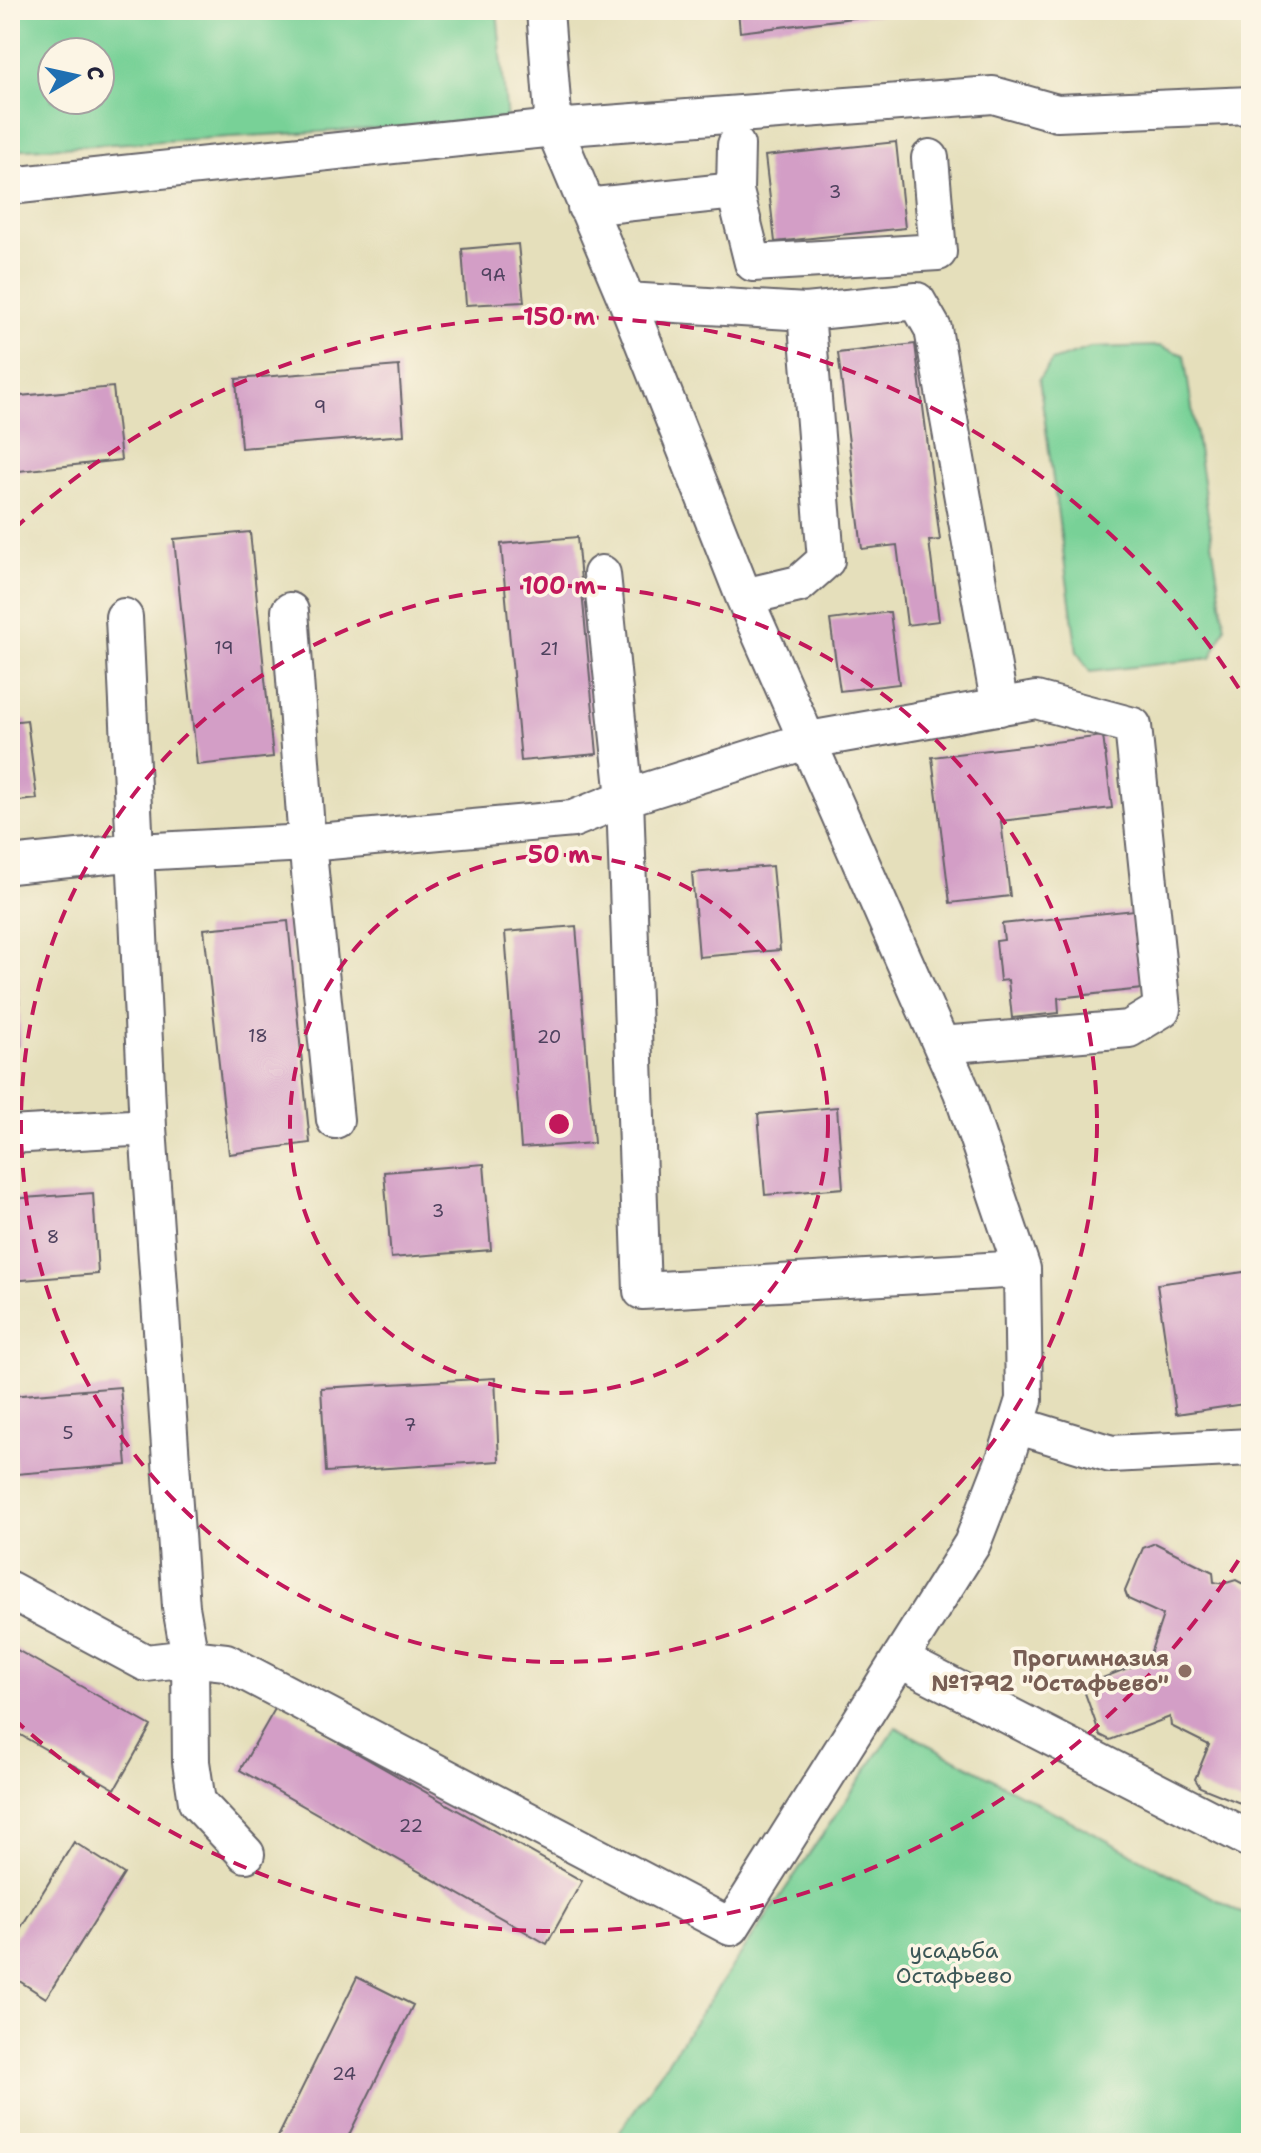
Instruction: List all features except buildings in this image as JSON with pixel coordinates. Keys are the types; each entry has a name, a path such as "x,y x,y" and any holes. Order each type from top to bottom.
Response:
{"street":[{"path":"10,1590 146,1663 190,1658 226,1662 731,1927 972,1544 1007,1454 1024,1400 1022,1269 962,1092 744,597 627,301 554,128 545,10"},
{"path":"10,186 554,128 993,95 1057,113 1251,105"},
{"path":"736,145 735,191 753,263 938,252 930,158"},
{"path":"586,207 735,191"},
{"path":"627,301 806,312 917,301 933,329 1000,707"},
{"path":"744,597 799,584 826,560 806,312"},
{"path":"602,574 625,798 642,1291 1022,1269"},
{"path":"290,611 307,843 335,1120"},
{"path":"124,617 148,1127 181,1607 190,1658 191,1762 197,1802 246,1854"},
{"path":"10,865 137,852 307,843 573,819 625,798 809,740 1036,700 1133,726 1162,1009 1129,1029 942,1045"},
{"path":"10,1135 148,1127"},
{"path":"1016,1425 1111,1454 1251,1447"},
{"path":"901,1660 1251,1840"}],"green space":[{"path":"10,10 497,10 507,121 10,150"},
{"path":"1159,346 1184,355 1225,628 1211,658 1090,672 1077,652 1039,379 1052,361 1090,348"},
{"name":"усадьба Остафьево","path":"896,1727 1251,1918 1251,2143 612,2143"}],"place":[{"name":"Прогимназия №1792 \"Остафьево\"","path":"1185,1671"}]}
